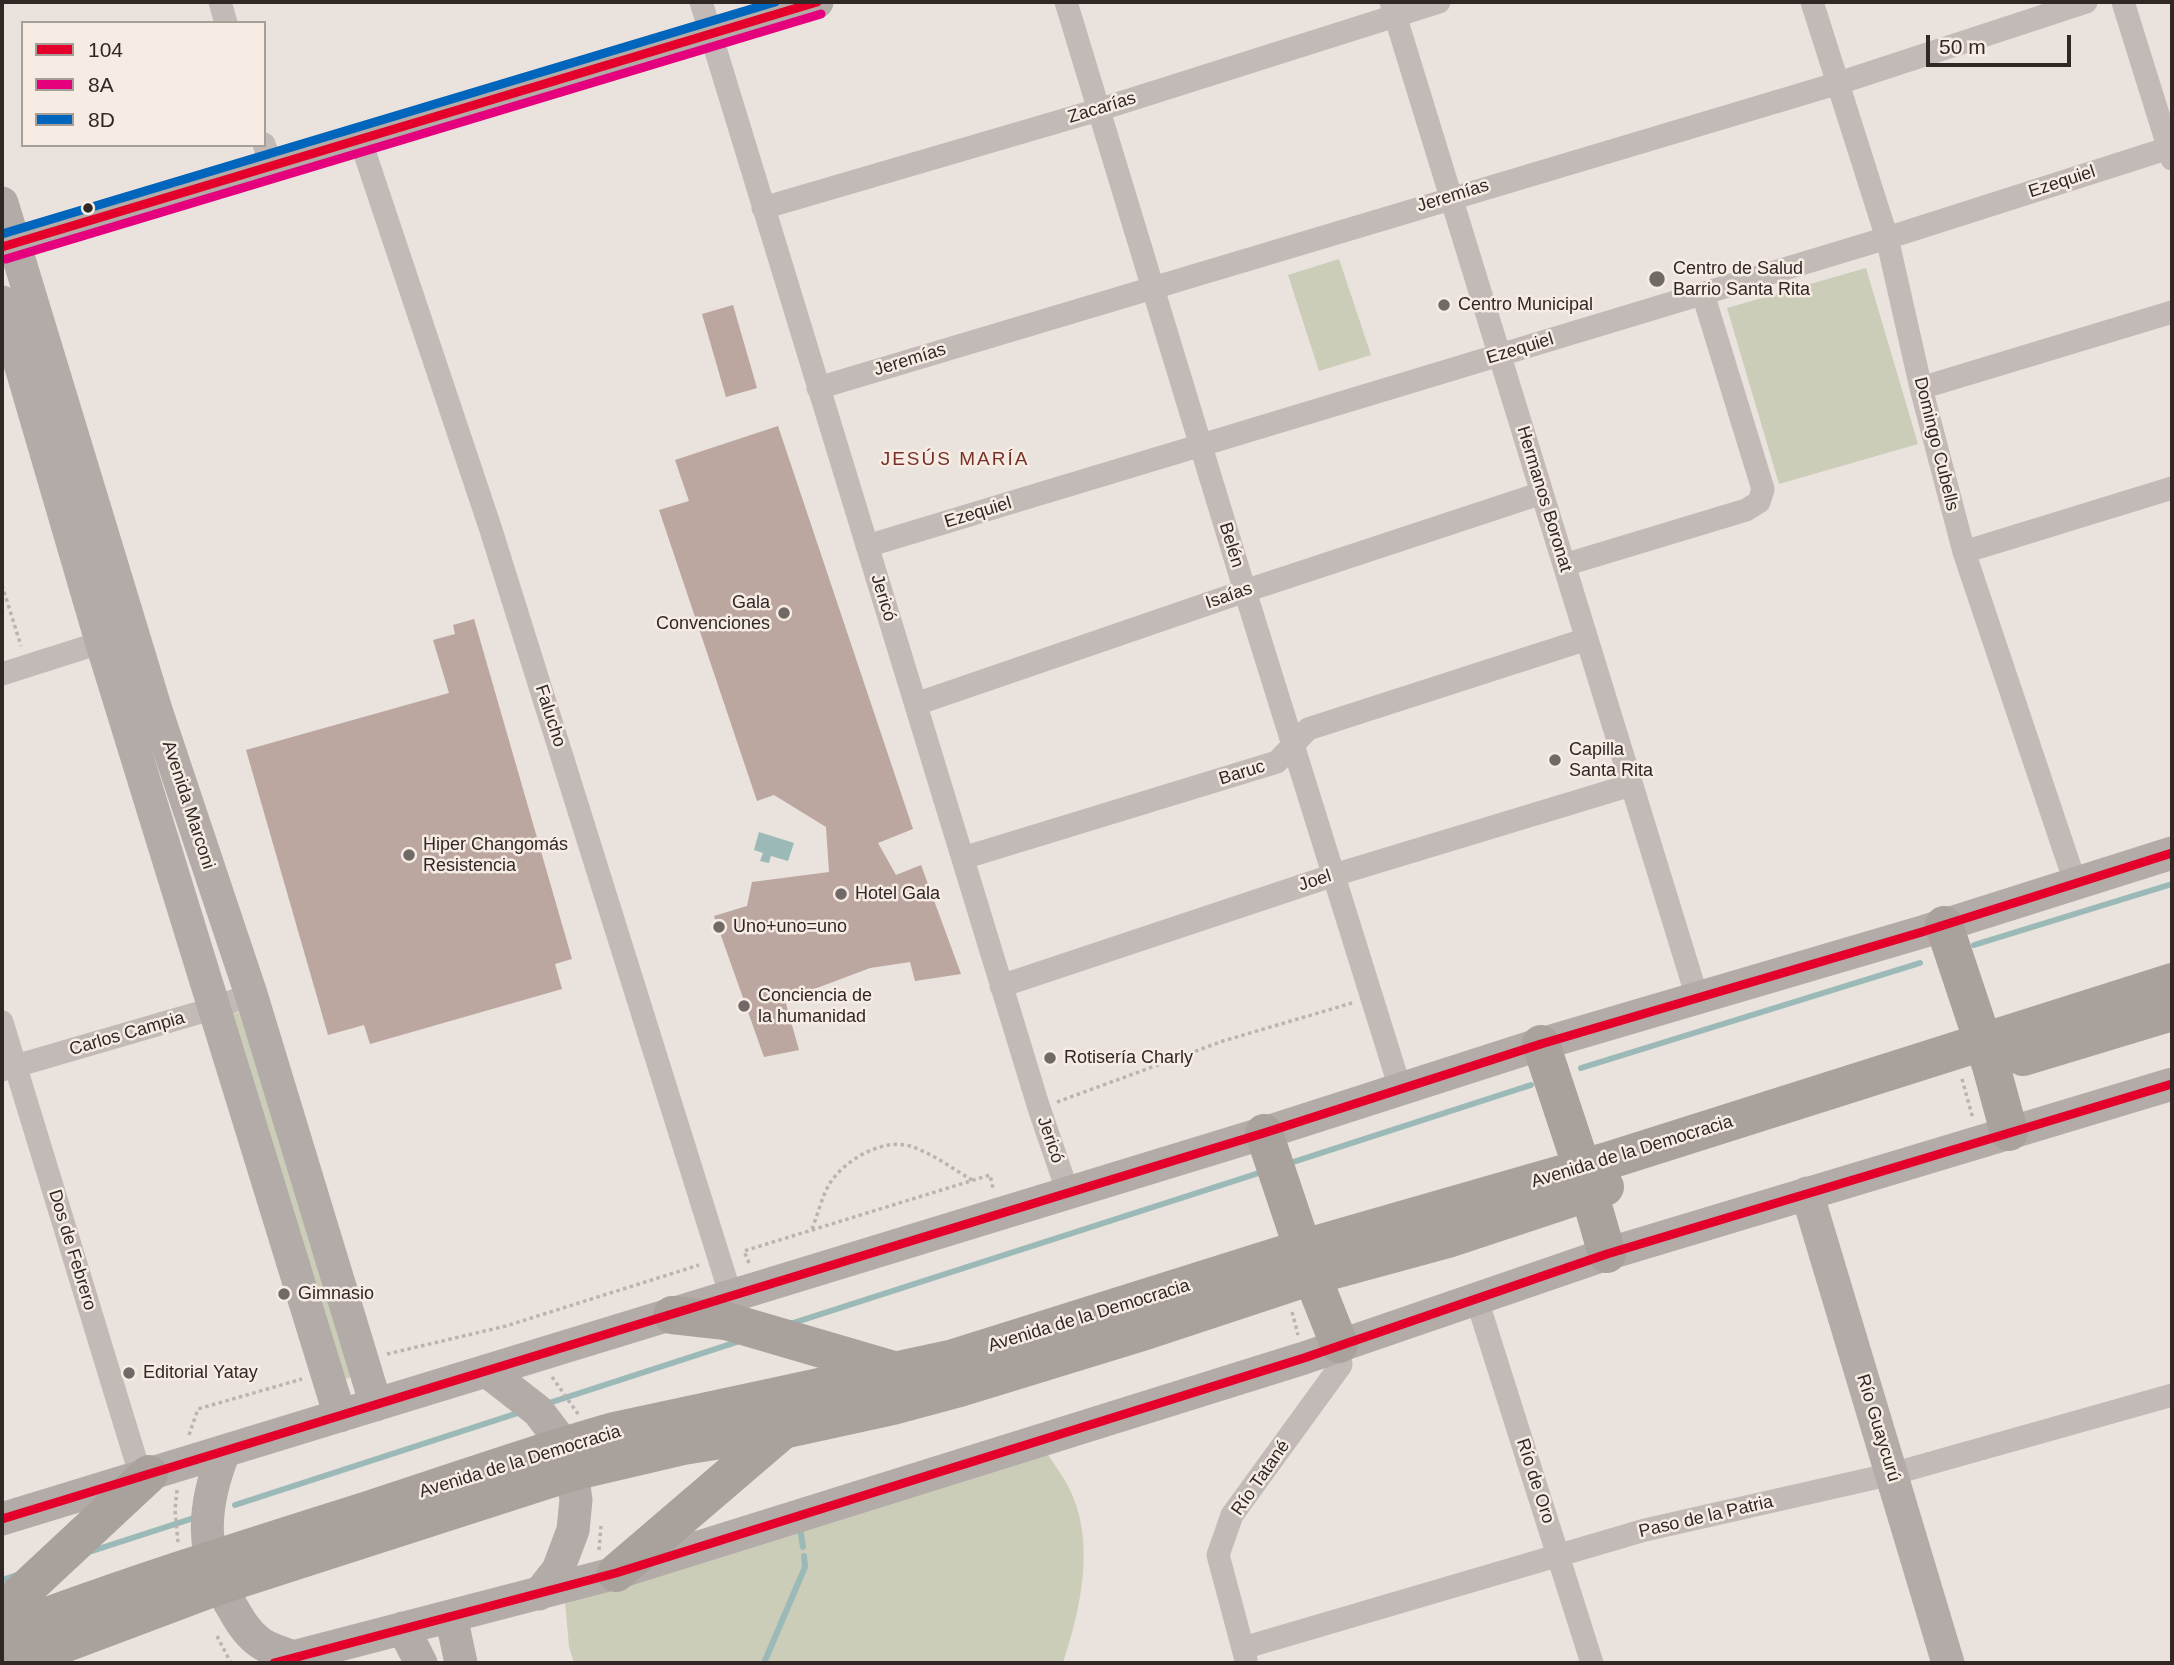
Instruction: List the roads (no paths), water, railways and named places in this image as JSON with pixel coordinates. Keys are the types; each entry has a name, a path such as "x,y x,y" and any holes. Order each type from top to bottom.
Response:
{"highway":[{"path":"1944,925 2009,1132"},
{"name":"Avenida de la Democracia","path":"13,1663 214,1572 372,1508 575,1452 954,1358 1308,1262 1448,1239 1586,1180 1743,1142 1986,1055 2172,982"},
{"name":"Avenida de la Democracia","path":"1986,1055 2172,1012"},
{"path":"1541,1044 1586,1180 1607,1254"},
{"path":"1264,1133 1339,1344"},
{"name":"Avenida de la Democracia","path":"575,1452 683,1446 783,1430 893,1406 1145,1331 1308,1262"},
{"path":"672,1315 726,1321 899,1371"},
{"path":"605,1576 783,1430"},
{"path":"2,1611 157,1472"},
{"name":"Avenida de la Democracia","path":"2,1633 214,1572"}],"street":[{"path":"220,2 225,21"},
{"name":"Jericó","path":"701,2 1039,1108 1068,1193"},
{"path":"8,245 268,155 360,139 817,2"},
{"name":"Belén","path":"1066,2 1292,745 1400,1088"},
{"name":"Zacarías","path":"763,208 1098,110 1393,8 1439,2"},
{"name":"Domingo Cubells","path":"1812,2 1887,238 1921,388 1964,552 2075,882"},
{"name":"Jeremías","path":"818,388 1839,83 2086,2"},
{"path":"2123,2 2171,151"},
{"name":"Hermanos Boronat","path":"1393,8 1697,997"},
{"name":"Falucho","path":"360,139 491,530 720,1258 745,1292"},
{"name":"Ezequiel","path":"867,546 2171,151"},
{"name":"Avenida Marconi","path":"2,203 8,245 117,637 215,1008 341,1416"},
{"path":"1564,565 1746,510 1759,502 1763,489 1703,294"},
{"name":"Avenida Marconi","path":"2,302 117,637 160,723 251,994 376,1405"},
{"path":"1921,388 2172,312"},
{"path":"1964,552 2172,488"},
{"name":"Isaías","path":"916,704 1542,493"},
{"path":"2,674 117,637"},
{"name":"Baruc","path":"963,858 1277,762 1308,729 1587,639"},
{"name":"Joel","path":"1002,986 1334,875 1631,785"},
{"path":"2,1519 1264,1133 1541,1044 1944,925 2172,853"},
{"name":"Carlos Campia","path":"9,1068 215,1008 251,994"},
{"name":"Dos de Febrero","path":"2,1022 9,1068 157,1472"},
{"path":"224,1452 211,1485 206,1521 214,1572 246,1629 283,1660 605,1576 1247,1376 1607,1254 2172,1084"},
{"name":"Río Guaycurú","path":"1807,1193 1948,1663"},
{"name":"Río de Oro","path":"1477,1300 1592,1663"},
{"name":"Río Tatané","path":"1245,1656 1218,1555 1232,1515 1341,1366 1339,1344"},
{"path":"486,1371 538,1412 575,1452 576,1500 573,1530 558,1570 539,1594"},
{"name":"Paso de la Patria","path":"1245,1656 1645,1530 1892,1474 2172,1395"},
{"path":"451,1616 461,1663"},
{"path":"403,1628 421,1663"}],"water":[{"path":"759,832 794,843 788,861 771,856 769,863 760,861 763,853 754,850"}],"waterway":[{"path":"1974,945 2172,884"},
{"path":"1581,1068 1920,963"},
{"path":"1287,1164 1531,1085"},
{"path":"790,1324 1262,1172"},
{"path":"546,1404 740,1341"},
{"path":"235,1505 521,1412"},
{"path":"92,1551 197,1517"},
{"path":"800,1528 803,1547"},
{"path":"764,1663 805,1567 804,1556"},
{"path":"2,1580 17,1575"}],"place":[{"name":"Centro de Salud Barrio Santa Rita","path":"1657,279"},
{"name":"Centro Municipal","path":"1444,305"},
{"name":"Gala Convenciones","path":"784,613"},
{"name":"Capilla Santa Rita","path":"1555,760"},
{"name":"Hiper Changomás Resistencia","path":"409,855"},
{"name":"Hotel Gala","path":"841,894"},
{"name":"Uno+uno=uno","path":"719,927"},
{"name":"Conciencia de la humanidad","path":"744,1006"},
{"name":"Rotisería Charly","path":"1050,1058"},
{"name":"Gimnasio","path":"284,1294"},
{"name":"Editorial Yatay","path":"129,1373"}],"district":[{"name":"JESÚS MARÍA","path":"955,460"}]}
